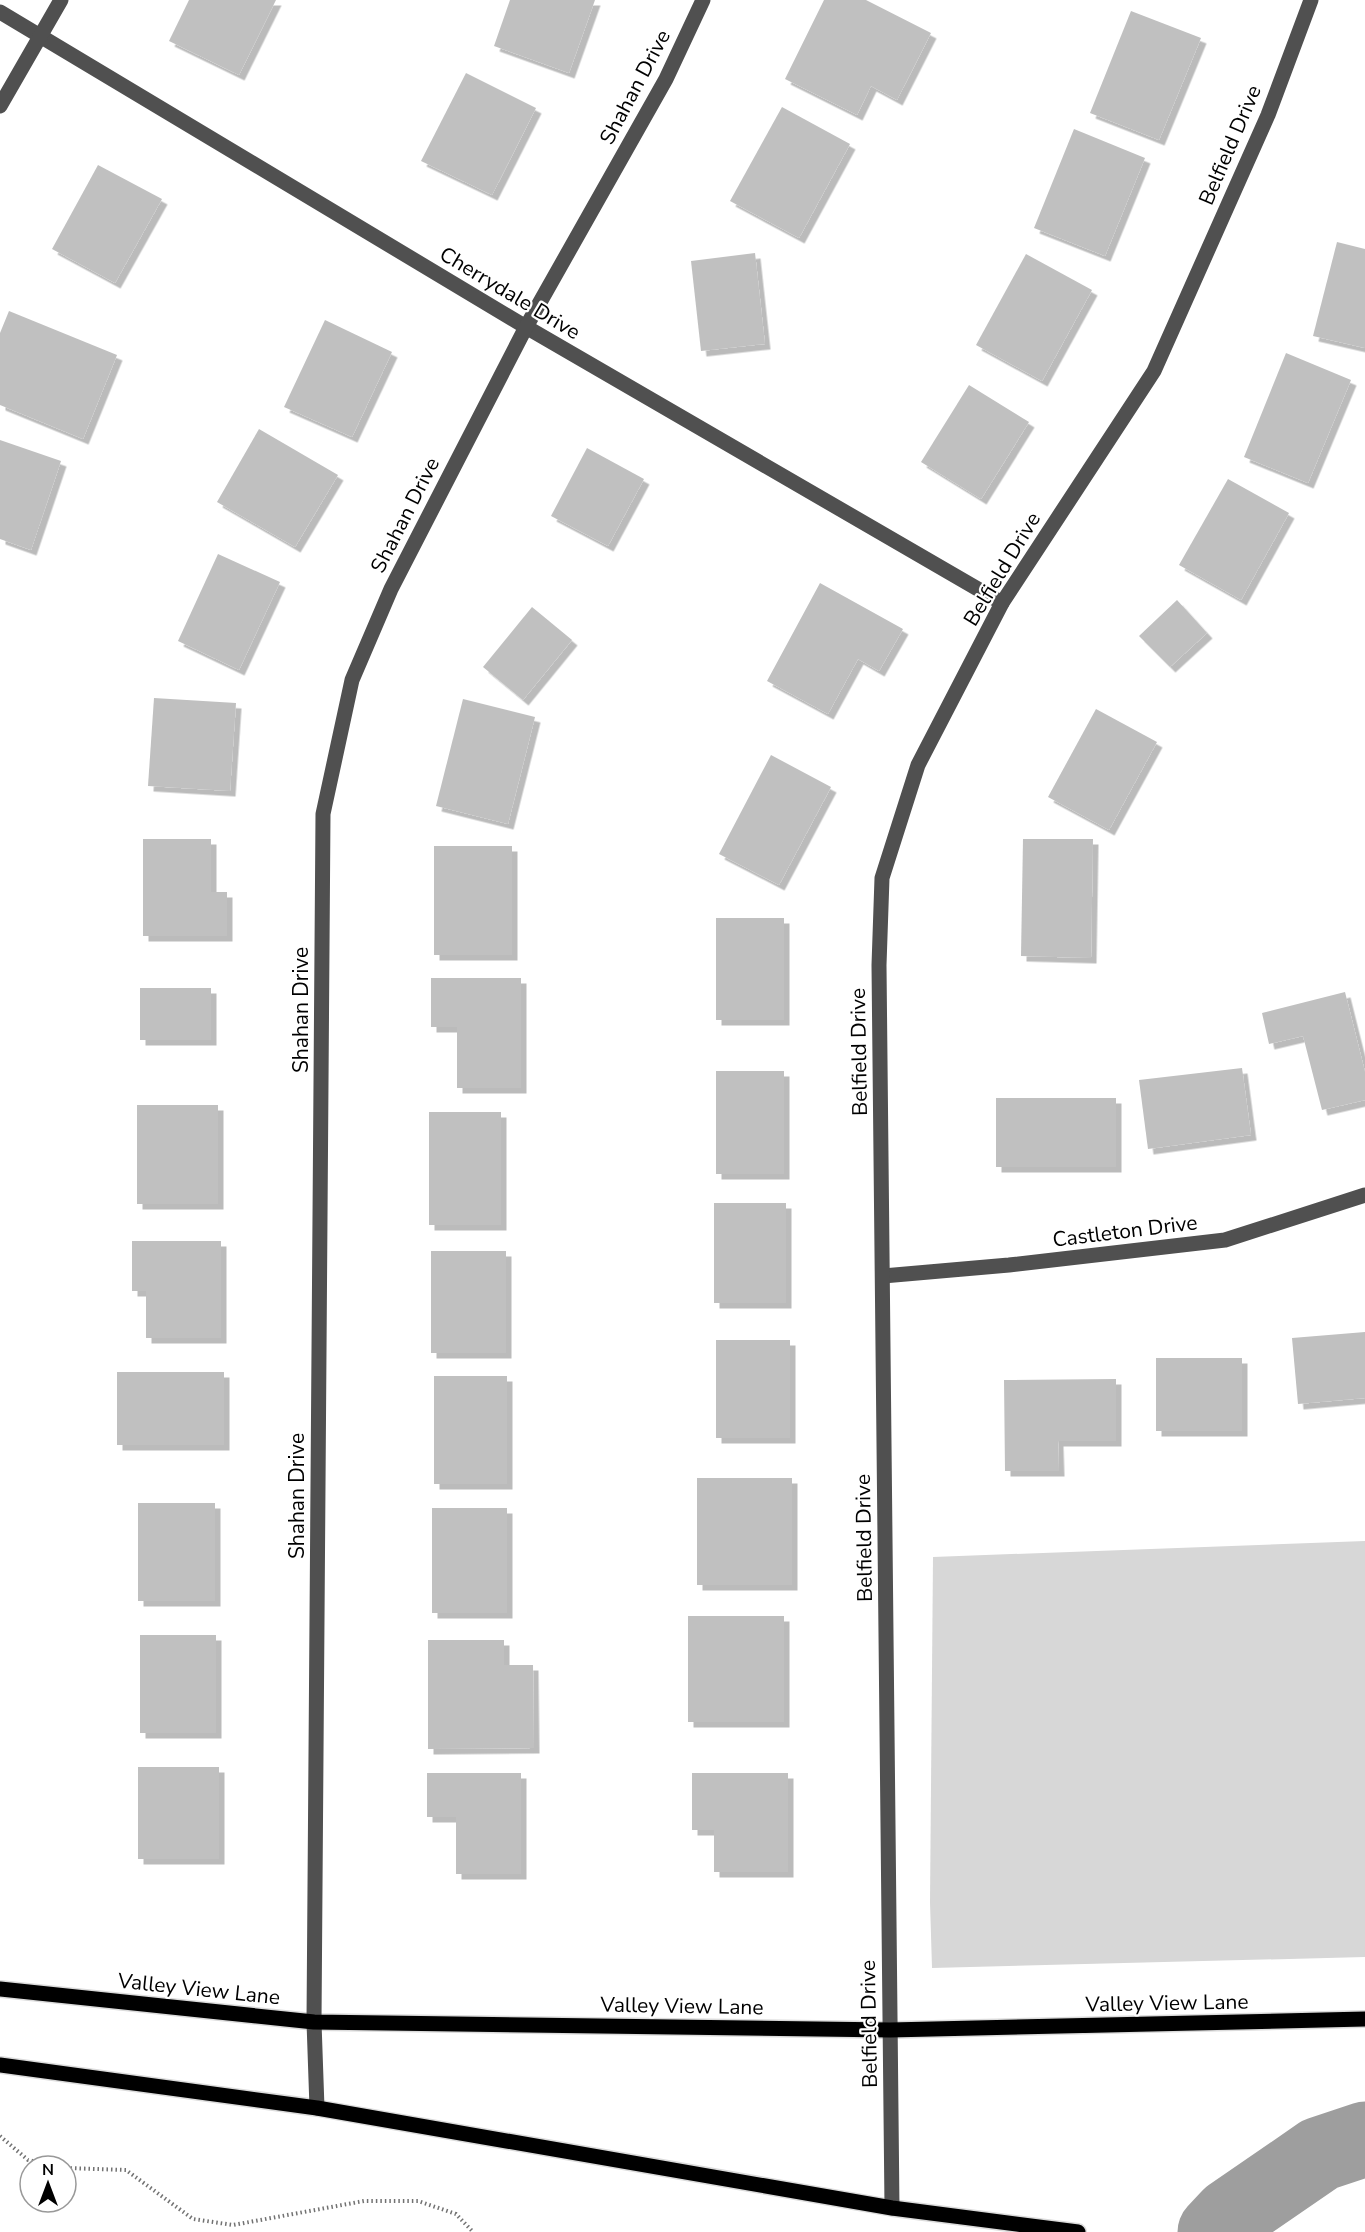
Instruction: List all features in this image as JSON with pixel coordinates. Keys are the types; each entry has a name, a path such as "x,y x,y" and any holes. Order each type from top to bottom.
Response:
{"main road":[{"name":"Valley View Lane","path":"0,1989 314,2022 890,2030 1365,2019"},
{"path":"0,2065 317,2108 892,2208 1077,2232"}],"street":[{"path":"0,106 61,0"},
{"name":"Shahan Drive","path":"317,2108 314,2022 323,814 352,680 391,589 526,327 666,80 703,0"},
{"name":"Belfield Drive","path":"892,2208 879,965 882,878 918,765 1002,603 1154,371 1268,115 1311,0"},
{"name":"Cherrydale Drive","path":"0,12 526,327 1002,603"},
{"name":"Castleton Drive","path":"883,1276 1009,1265 1225,1240 1365,1195"}],"path":[{"path":"0,2136 21,2154"},
{"path":"78,2168 126,2170 193,2218 233,2225 364,2201 418,2201 456,2214 473,2232"}],"shaded area":[{"path":"1365,1541 1365,1957 932,1968 930,1902 933,1557"}],"building":[{"path":"189,0 276,0 239,75 169,41"},
{"path":"510,0 595,0 569,73 494,46"},
{"path":"824,0 866,0 931,33 897,100 871,86 857,115 785,79"},
{"path":"1131,11 1201,38 1159,140 1090,113"},
{"path":"466,73 536,108 492,195 421,161"},
{"path":"782,107 850,144 799,238 730,201"},
{"path":"1074,129 1145,158 1105,256 1034,228"},
{"path":"98,165 162,199 115,283 52,249"},
{"path":"1337,242 1365,249 1365,348 1313,336"},
{"path":"755,253 765,344 701,351 691,261"},
{"path":"1026,254 1092,290 1042,381 976,345"},
{"path":"9,311 117,355 83,439 0,405 0,333"},
{"path":"325,320 392,352 352,437 284,407"},
{"path":"1286,353 1351,380 1308,483 1244,457"},
{"path":"969,385 1029,422 981,499 921,462"},
{"path":"259,429 338,475 295,547 217,502"},
{"path":"0,440 61,461 31,550 0,539"},
{"path":"587,448 644,479 608,546 551,516"},
{"path":"1228,479 1289,513 1241,600 1179,565"},
{"path":"218,554 280,582 239,670 178,641"},
{"path":"820,583 903,629 879,671 858,659 828,714 767,681"},
{"path":"1177,600 1207,633 1170,667 1139,636"},
{"path":"532,607 572,640 523,700 483,667"},
{"path":"154,698 236,703 230,791 148,786"},
{"path":"463,699 535,717 508,824 436,806"},
{"path":"1096,709 1157,742 1109,830 1048,797"},
{"path":"771,755 831,787 779,885 719,854"},
{"path":"143,839 211,839 211,892 227,892 227,936 143,936"},
{"path":"1023,839 1093,839 1091,958 1021,956"},
{"path":"434,846 512,846 512,955 434,955"},
{"path":"716,918 784,918 784,1020 716,1020"},
{"path":"431,978 521,978 521,1088 457,1088 457,1027 431,1027"},
{"path":"140,988 211,988 211,1040 140,1040"},
{"path":"1345,992 1365,1072 1365,1100 1322,1110 1303,1036 1269,1044 1262,1013"},
{"path":"1242,1068 1251,1135 1148,1149 1139,1080"},
{"path":"716,1071 784,1071 784,1174 716,1174"},
{"path":"996,1098 1116,1098 1116,1167 996,1167"},
{"path":"137,1105 218,1105 218,1204 137,1204"},
{"path":"429,1112 501,1112 501,1225 429,1225"},
{"path":"714,1203 786,1203 786,1303 714,1303"},
{"path":"132,1241 221,1241 221,1338 146,1338 146,1291 132,1291"},
{"path":"431,1251 506,1251 506,1353 431,1353"},
{"path":"1365,1332 1365,1398 1298,1404 1292,1338"},
{"path":"716,1340 790,1340 790,1438 716,1438"},
{"path":"1156,1358 1242,1358 1242,1431 1156,1431"},
{"path":"117,1372 224,1372 224,1445 117,1445"},
{"path":"434,1376 507,1376 507,1484 434,1484"},
{"path":"1116,1379 1116,1441 1058,1441 1059,1471 1005,1471 1004,1380"},
{"path":"697,1478 792,1478 792,1585 697,1585"},
{"path":"138,1503 215,1503 215,1601 138,1601"},
{"path":"432,1508 507,1508 507,1613 432,1613"},
{"path":"688,1616 784,1616 784,1722 688,1722"},
{"path":"140,1635 216,1635 216,1733 140,1733"},
{"path":"428,1640 504,1640 504,1665 533,1665 534,1748 428,1749"},
{"path":"138,1767 219,1767 219,1859 138,1859"},
{"path":"427,1773 521,1773 521,1874 456,1874 456,1817 427,1817"},
{"path":"692,1773 788,1773 788,1872 714,1872 714,1830 692,1830"}],"waterway":[{"path":"1215,2232 1230,2216 1320,2154 1365,2139"}]}
